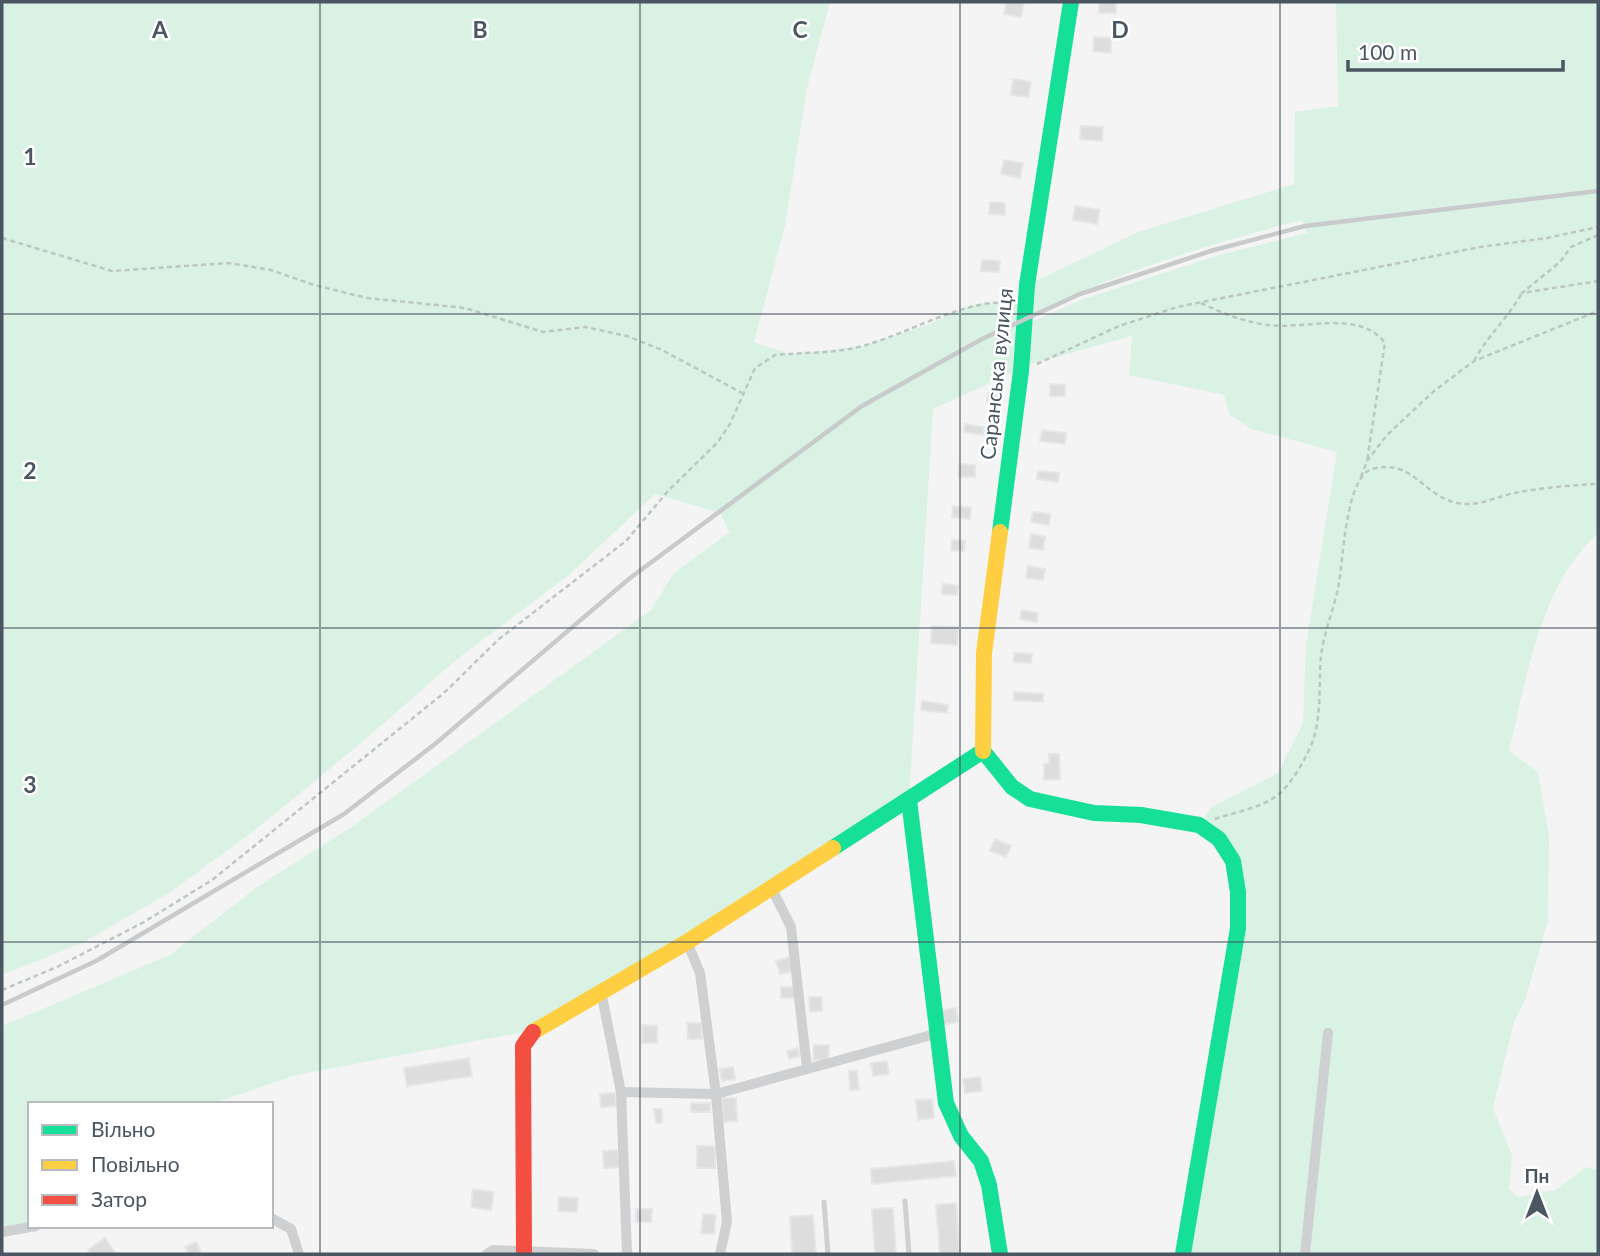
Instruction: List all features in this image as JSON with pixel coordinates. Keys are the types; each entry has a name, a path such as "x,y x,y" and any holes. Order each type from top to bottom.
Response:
{"street":[{"name":"Саранська вулиця","path":"983,751 984,653 1021,371 1026,302 1071,2"},
{"path":"524,1251 523,1046 534,1030 687,942 983,751 1012,787 1030,799 1094,813 1140,815 1199,825 1219,839 1233,861 1238,892 1238,928 1183,1254"},
{"path":"909,800 935,1034 946,1103 961,1136 981,1161 989,1185 1000,1254"},
{"path":"772,889 792,927 807,1068"},
{"path":"687,942 700,974 716,1094 727,1222 720,1254"},
{"path":"601,991 621,1092 627,1254"},
{"path":"1305,1254 1328,1033"},
{"path":"621,1092 716,1094 935,1034"},
{"path":"273,1218 291,1229 299,1254"},
{"path":"2,1232 28,1227"},
{"path":"487,1254 493,1250 593,1254"}],"lane":[{"path":"905,1201 909,1254"},
{"path":"824,1202 828,1254"}],"path":[{"path":"1021,371 1119,326 1200,302 1598,227"},
{"path":"1474,361 1484,342 1508,318 1522,293 1560,262 1571,247 1598,235"},
{"path":"2,238 112,271 229,264 271,270 314,285 367,298 465,308 543,332 585,327 662,350 742,393"},
{"path":"1522,293 1598,281"},
{"path":"2,990 57,967 144,922 212,880 444,693 499,639 626,541 668,491 718,442 730,424 755,368 775,355 863,346 930,324 968,306 1026,302"},
{"path":"1199,825 1260,805 1283,791 1310,750 1317,721 1321,655 1339,583 1350,512 1367,461 1385,343 1378,333 1359,324 1268,325 1227,315 1200,302"},
{"path":"1367,461 1387,435 1474,361 1598,311"},
{"path":"1360,479 1370,470 1394,468 1417,476 1433,493 1455,503 1477,505 1513,494 1598,484"}],"green space":[{"path":"2,2 830,2 807,88 785,226 754,342 789,354 863,346 930,324 968,306 1022,302 1016,371 933,409 909,800 534,1030 296,1075 217,1102 28,1102 28,1222 2,1227 2,1026 170,955 257,887 356,824 651,610 674,573 730,532 720,513 655,494 570,574 456,660 360,744 255,830 169,893 82,943 2,975"},
{"path":"1336,2 1598,2 1598,533 1578,555 1549,606 1530,664 1509,751 1538,772 1549,836 1548,921 1525,1000 1514,1022 1493,1108 1512,1156 1509,1189 1518,1197 1555,1190 1586,1167 1598,1170 1598,1254 1183,1254 1238,928 1233,861 1199,825 1212,807 1278,773 1303,723 1306,645 1337,452 1251,429 1229,414 1224,395 1129,375 1132,336 1027,365 1030,323 1081,300 1216,256 1307,233 1302,220 1196,250 1092,287 1025,318 1027,285 1141,231 1294,184 1295,112 1338,106"}],"building":[{"path":"1006,2 1024,2 1021,17 1004,14"},
{"path":"1099,2 1116,2 1116,13 1099,13"},
{"path":"1094,37 1111,38 1111,53 1093,51"},
{"path":"1013,79 1031,82 1028,97 1011,95"},
{"path":"1081,126 1103,127 1102,141 1080,139"},
{"path":"1004,160 1023,163 1020,178 1001,174"},
{"path":"990,202 1005,203 1005,215 989,214"},
{"path":"1075,206 1100,210 1097,224 1073,220"},
{"path":"982,260 1000,261 999,272 981,271"},
{"path":"1050,384 1065,385 1065,396 1050,396"},
{"path":"988,393 1003,395 1002,404 987,402"},
{"path":"965,424 984,427 983,435 964,432"},
{"path":"1042,430 1066,433 1065,444 1040,441"},
{"path":"959,464 975,465 975,477 959,477"},
{"path":"1038,471 1059,473 1058,482 1037,479"},
{"path":"953,506 971,508 970,519 952,517"},
{"path":"1033,512 1050,514 1049,525 1031,522"},
{"path":"1031,534 1045,537 1043,550 1029,548"},
{"path":"952,540 965,541 964,551 951,550"},
{"path":"1028,566 1045,569 1043,580 1026,578"},
{"path":"943,584 958,586 957,595 942,594"},
{"path":"1022,610 1038,613 1037,622 1020,619"},
{"path":"932,626 958,627 957,645 931,643"},
{"path":"1014,653 1032,654 1031,663 1014,662"},
{"path":"1014,692 1043,694 1043,702 1014,700"},
{"path":"922,701 948,705 947,713 921,710"},
{"path":"1049,754 1059,754 1060,779 1044,780 1044,764 1049,764"},
{"path":"995,839 1011,846 1006,857 990,851"},
{"path":"790,957 793,971 780,974 776,961"},
{"path":"781,987 795,987 795,998 781,998"},
{"path":"809,997 822,997 822,1011 810,1012"},
{"path":"956,1008 958,1022 943,1025 941,1010"},
{"path":"687,1023 701,1023 702,1039 688,1039"},
{"path":"642,1025 657,1026 657,1043 642,1043"},
{"path":"814,1045 829,1045 828,1060 813,1060"},
{"path":"798,1048 800,1056 789,1059 787,1051"},
{"path":"469,1058 472,1076 407,1086 404,1068"},
{"path":"887,1061 889,1074 873,1076 871,1063"},
{"path":"733,1067 735,1079 722,1081 720,1069"},
{"path":"849,1071 857,1071 859,1090 850,1090"},
{"path":"980,1077 982,1091 965,1093 963,1079"},
{"path":"615,1093 616,1106 601,1107 600,1094"},
{"path":"722,1098 736,1098 737,1121 723,1122"},
{"path":"932,1099 934,1118 918,1120 916,1100"},
{"path":"691,1103 710,1103 710,1112 691,1112"},
{"path":"654,1109 662,1109 662,1123 656,1123"},
{"path":"697,1146 715,1146 715,1168 697,1168"},
{"path":"618,1150 620,1167 604,1168 603,1151"},
{"path":"954,1161 956,1176 872,1184 871,1169"},
{"path":"473,1189 494,1192 491,1210 471,1207"},
{"path":"559,1197 578,1198 577,1212 558,1211"},
{"path":"956,1203 960,1254 940,1254 936,1205"},
{"path":"893,1208 896,1254 875,1254 872,1209"},
{"path":"636,1209 652,1209 651,1222 636,1222"},
{"path":"703,1214 716,1215 714,1234 701,1233"},
{"path":"813,1215 816,1254 792,1254 790,1217"},
{"path":"105,1238 116,1254 91,1254 88,1250"},
{"path":"196,1242 202,1254 189,1254 185,1247"}],"railway":[{"path":"2,1005 96,961 344,814 435,744 630,578 862,406 982,339 1080,294 1214,250 1305,226 1598,191"}],"traffic: fast":[{"path":"1000,532 1021,371 1027,285 1071,2"},
{"path":"983,751 1012,787 1030,799 1094,813 1141,815 1199,825 1219,839 1233,861 1238,892 1238,928 1183,1254"},
{"path":"833,848 983,751"},
{"path":"909,800 946,1103 961,1136 981,1161 989,1185 1000,1254"}],"traffic: slow":[{"path":"983,751 984,653 1000,532"},
{"path":"533,1032 687,942 833,848"}],"traffic: jam":[{"path":"524,1251 523,1046 533,1032"}]}
